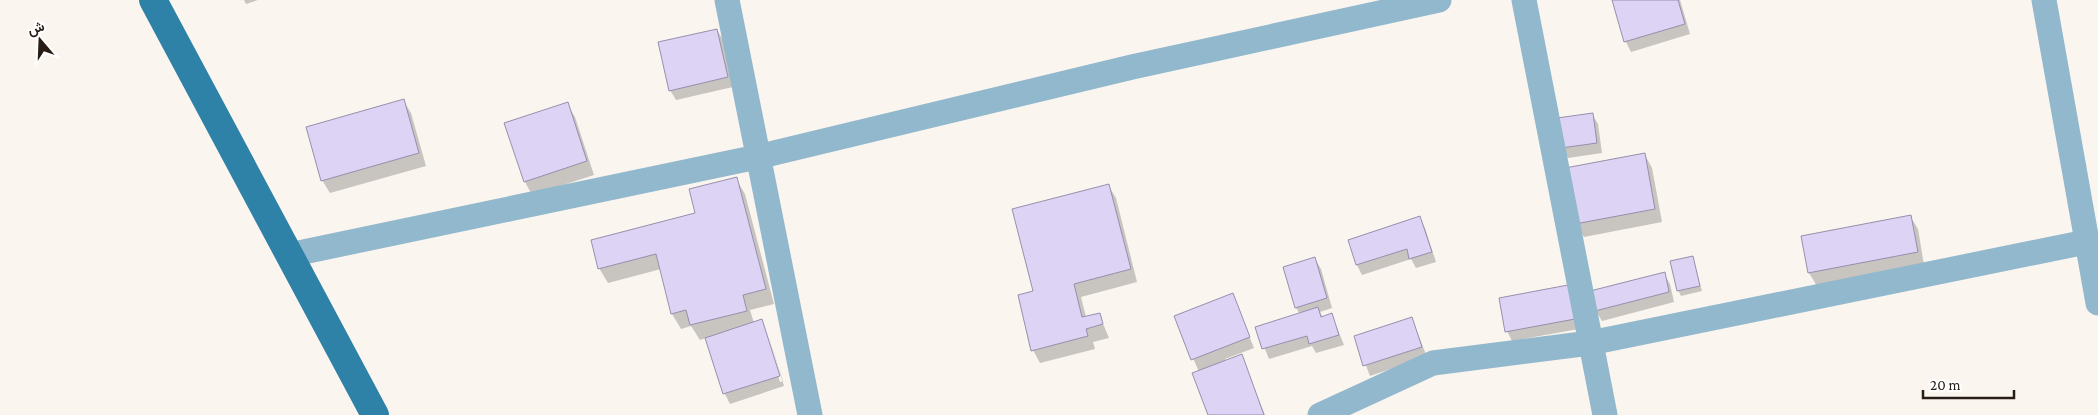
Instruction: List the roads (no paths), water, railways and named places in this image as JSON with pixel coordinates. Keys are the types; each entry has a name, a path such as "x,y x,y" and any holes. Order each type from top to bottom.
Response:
{"main road":[{"path":"153,0 375,415"}],"street":[{"path":"727,0 810,415"},
{"path":"289,255 757,157 1132,67 1439,0"},
{"path":"1524,0 1605,415"},
{"path":"2044,0 2098,302"},
{"path":"1320,415 1433,363 1590,343 2086,242"}]}
